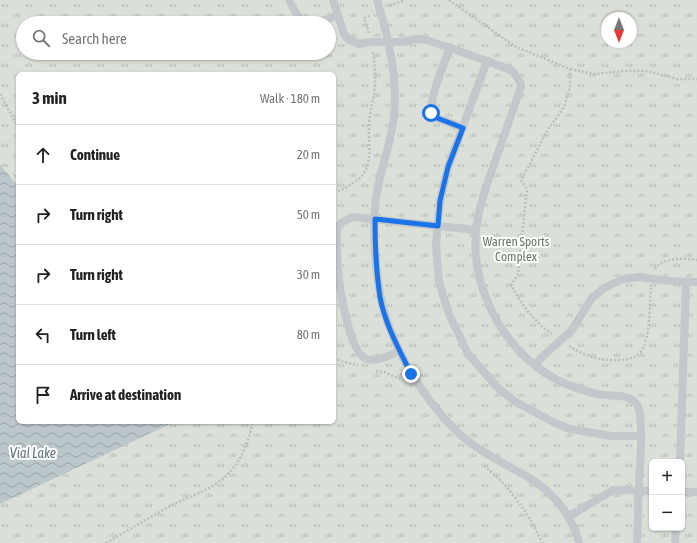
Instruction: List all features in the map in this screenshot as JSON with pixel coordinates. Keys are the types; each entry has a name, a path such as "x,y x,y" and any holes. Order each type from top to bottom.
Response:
{"lane":[{"path":"289,0 298,16"},
{"path":"332,0 344,34 348,39 359,44 371,42 427,40 450,47 513,71 521,84 521,88 485,188 478,216 476,230 478,271 486,300 504,333 517,349 535,365 552,377 568,384 598,394 626,397 635,402 640,414 641,436 638,490 638,543"},
{"path":"377,0 388,42 394,79 394,114 391,137 378,187 375,219 375,253 380,297 389,328 411,374 427,397 448,422 465,438 490,457 532,480 554,497 568,517 579,543"},
{"path":"450,47 434,94 431,113 432,116 463,128"},
{"path":"487,61 448,167 440,201 436,243 437,259 439,282 449,314 465,349 484,373 516,402 553,422 570,429 611,436 641,436"},
{"path":"399,351 375,360 366,359 360,356 355,348 340,289 337,266 338,228 342,222 353,217 476,230"},
{"path":"535,365 571,331 592,298 604,288 623,279 638,277 697,282"},
{"path":"680,459 686,282"},
{"path":"568,517 614,490 649,490"},
{"path":"685,492 697,492"},
{"path":"675,543 676,531"}],"path":[{"path":"336,192 340,191 364,174 369,161 369,121 374,94 373,54 364,18 367,16"},
{"path":"570,69 595,74 623,71 647,71 677,79 697,79"},
{"path":"0,94 16,123"},
{"path":"106,543 171,505 210,488 224,477 239,462 248,444 252,424"}],"green space":[{"name":"Warren Sports Complex","path":"0,0 697,0 697,543 0,543"}],"water":[{"name":"Vial Lake","path":"0,165 16,184 16,424 170,424 0,504"}],"route":[{"path":"411,374 389,328 380,297 375,253 375,219 438,226 440,201 448,167 463,128 432,116 431,113"}]}
